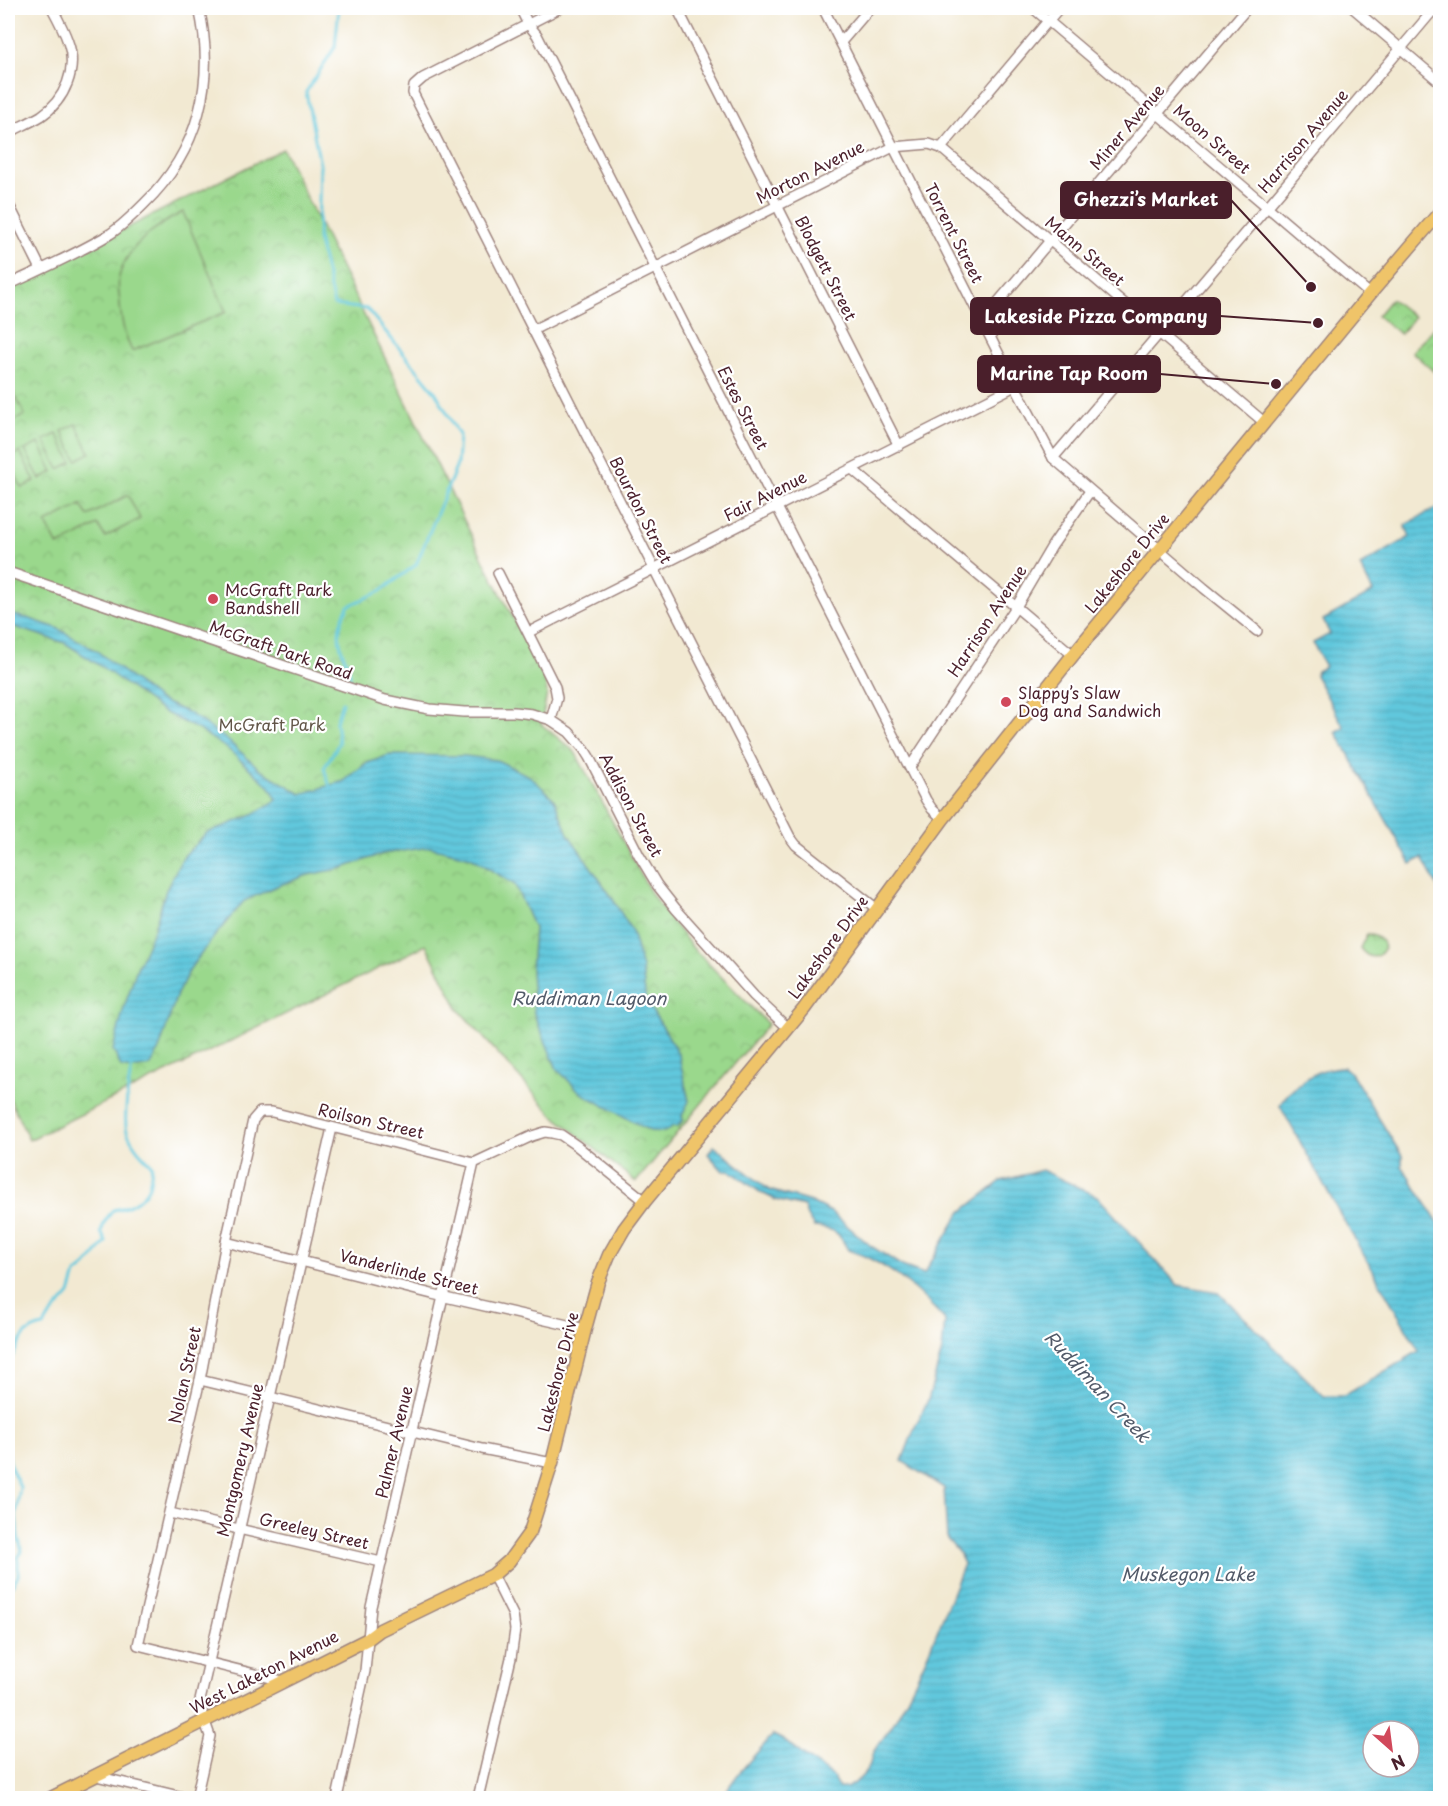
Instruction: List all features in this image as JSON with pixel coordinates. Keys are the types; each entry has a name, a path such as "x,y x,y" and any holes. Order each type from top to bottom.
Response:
{"main road":[{"name":"Lakeshore Drive","path":"493,1575 509,1561 530,1532 552,1463 598,1282 624,1229 788,1028 943,819 1073,655 1440,212"},
{"name":"West Laketon Avenue","path":"51,1798 493,1575"}],"street":[{"path":"8,133 40,117 51,108 64,91 70,78 71,51 52,8"},
{"path":"8,285 112,233 154,195 168,178 190,140 204,94 206,46 199,8"},
{"name":"Estes Street","path":"520,8 537,35 928,804 943,819"},
{"path":"528,24 560,8"},
{"name":"Blodgett Street","path":"677,8 899,446"},
{"name":"Torrent Street","path":"823,8 1053,458 1257,631"},
{"path":"841,42 870,8"},
{"name":"Moon Street","path":"1033,8 1370,294"},
{"path":"941,148 1059,8"},
{"name":"Miner Avenue","path":"982,321 1247,8"},
{"path":"1353,8 1440,82"},
{"name":"Harrison Avenue","path":"1053,458 1435,8"},
{"name":"Bourdon Street","path":"528,24 423,78 414,86 414,95 790,837 796,845 877,909"},
{"name":"Morton Avenue","path":"533,330 893,147 929,144 941,148"},
{"name":"Mann Street","path":"941,148 1265,423"},
{"path":"8,203 41,269"},
{"name":"Fair Avenue","path":"529,632 1015,386"},
{"path":"852,469 1073,655"},
{"name":"Harrison Avenue","path":"910,767 1090,491"},
{"name":"McGraft Park Road","path":"8,572 385,700 429,710 514,712 551,720"},
{"path":"498,573 557,693 551,720"},
{"name":"Addison Street","path":"551,720 569,732 584,749 639,855 663,893 754,996 788,1028"},
{"name":"Roilson Street","path":"260,1112 272,1112 474,1163"},
{"name":"Nolan Street","path":"209,1662 138,1646 200,1380 226,1242 254,1120 260,1112"},
{"name":"Montgomery Avenue","path":"196,1798 210,1736 199,1706 332,1128"},
{"path":"474,1163 545,1132 561,1135 645,1201"},
{"name":"Palmer Avenue","path":"337,1798 365,1671 371,1607 474,1163"},
{"name":"Vanderlinde Street","path":"226,1242 443,1297 585,1329"},
{"path":"200,1380 482,1449 552,1463"},
{"name":"Greeley Street","path":"170,1513 381,1562"},
{"path":"478,1798 511,1658 515,1630 513,1616 493,1575"},
{"path":"209,1662 283,1681"},
{"path":"96,1776 187,1798"}],"green space":[{"name":"McGraft Park","path":"283,149 483,559 545,680 547,694 541,724 575,752 652,895 692,947 768,1024 636,1182 553,1115 459,1010 426,945 29,1140 8,1095 8,288"},
{"path":"183,212 226,312 132,351 125,334 118,288 123,266 129,255 144,238"},
{"path":"1391,299 1414,317 1400,334 1377,316"},
{"path":"1440,321 1440,377 1412,352"},
{"path":"10,386 25,415 12,422 8,414 8,388"},
{"path":"76,424 90,453 77,460 62,431"},
{"path":"57,434 72,462 59,469 44,440"},
{"path":"39,443 53,472 40,479 25,450"},
{"path":"20,452 35,481 22,488 8,460"},
{"path":"128,495 140,519 105,537 98,525 58,546 46,523 81,505 88,516"},
{"path":"1367,934 1383,943 1384,949 1375,957 1369,956 1360,948"}],"water":[{"path":"1440,506 1440,891 1422,858 1411,864 1336,732 1344,727 1315,675 1317,671 1325,667 1313,643 1330,634 1323,620 1373,592 1360,566 1410,537 1405,525"},
{"name":"Ruddiman Lagoon","path":"8,614 57,628 97,651 159,700 189,713 225,738 261,770 301,794 344,781 365,764 389,755 465,756 497,760 531,777 554,799 568,834 632,931 642,968 646,1001 679,1056 689,1101 682,1116 683,1120 677,1127 672,1126 664,1132 650,1131 581,1093 557,1069 534,1014 531,971 534,928 515,885 471,857 430,847 382,854 343,868 308,875 244,901 192,966 177,994 160,1047 151,1066 131,1069 121,1067 113,1050 123,1011 166,890 183,857 207,833 250,816 277,800 270,787 229,750 199,730 162,711 65,643 8,625"},
{"name":"Muskegon Lake","path":"1344,1067 1352,1074 1402,1156 1402,1166 1440,1225 1440,1798 722,1798 739,1773 773,1735 834,1778 839,1788 848,1787 861,1777 870,1764 874,1751 895,1721 916,1680 964,1564 959,1553 947,1539 944,1488 902,1461 928,1400 942,1351 945,1320 901,1278 876,1262 848,1250 835,1232 814,1227 804,1207 776,1200 760,1192 729,1170 723,1171 708,1154 714,1146 769,1190 811,1202 831,1212 871,1246 902,1266 924,1274 960,1213 1001,1181 1042,1170 1097,1196 1178,1285 1218,1292 1324,1396 1344,1396 1419,1351 1280,1106 1290,1092 1306,1079 1328,1069"}],"waterway":[{"path":"339,8 335,47 306,92 320,165 318,239 334,305 367,309 436,393 459,435 457,465 416,565 379,592 348,606 341,624 340,640 350,677"},
{"path":"330,787 324,768 339,743 336,722 342,702"},
{"path":"8,1364 21,1340 29,1331 44,1326 70,1294 76,1274 86,1266 106,1242 101,1232 113,1210 134,1203 143,1196 149,1186 152,1165 134,1145 126,1125 132,1066"},
{"path":"8,1452 11,1468 20,1487 16,1515 22,1551 18,1558 18,1576 8,1591"},
{"path":"8,1599 10,1619 8,1622"},
{"path":"8,1746 9,1776"}],"place":[{"name":"Ghezzi’s Market","path":"1311,287"},
{"name":"Lakeside Pizza Company","path":"1318,323"},
{"name":"Marine Tap Room","path":"1276,384"},
{"name":"McGraft Park Bandshell","path":"213,599"},
{"name":"Slappy’s Slaw Dog and Sandwich","path":"1006,702"}],"water label":[{"name":"Ruddiman Creek","path":"1097,1387"}]}
